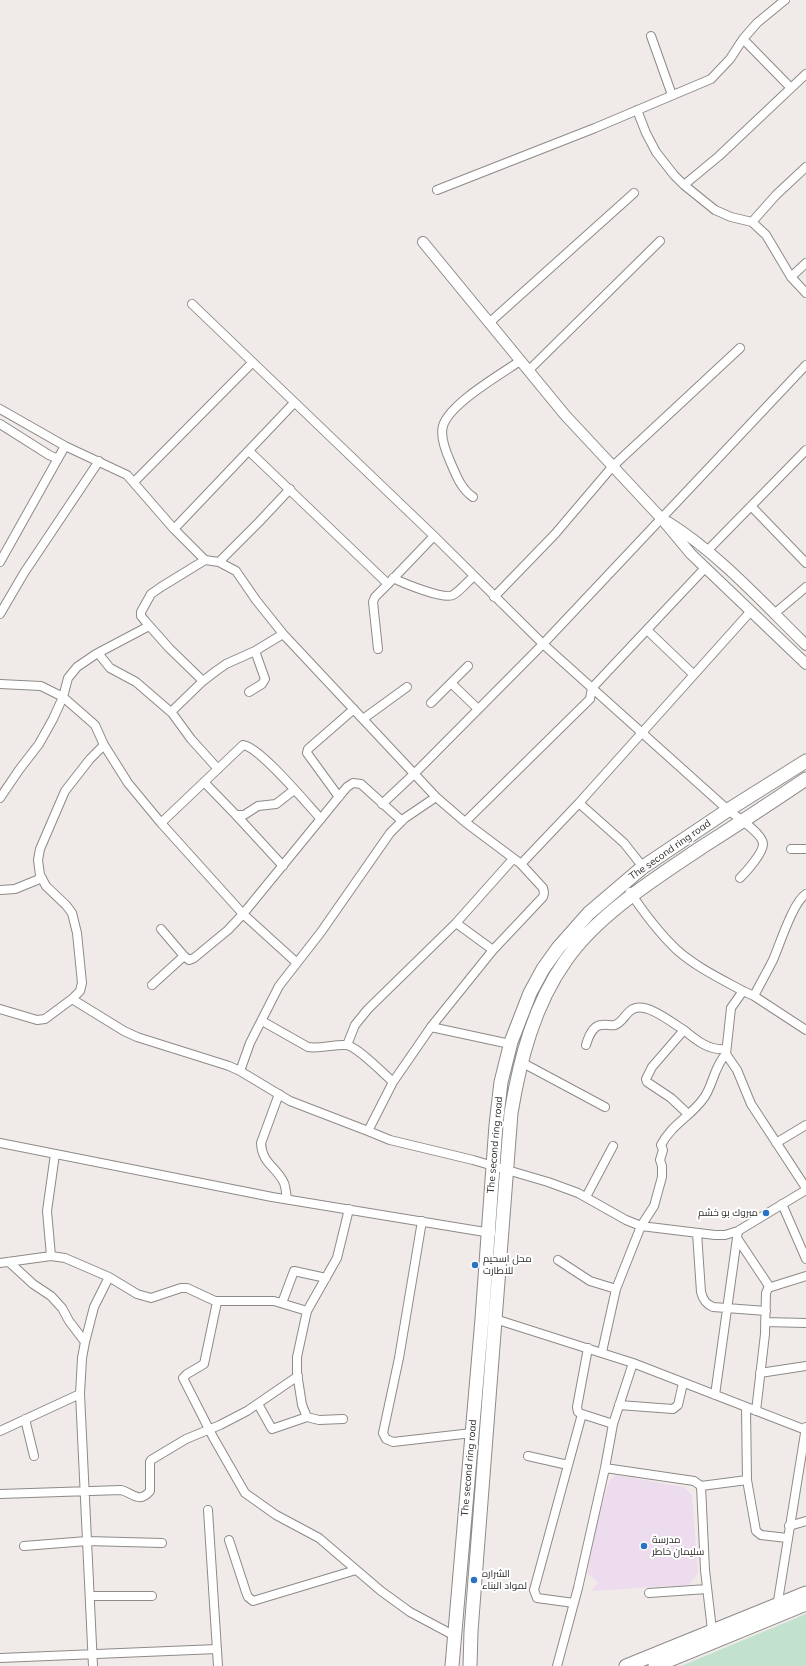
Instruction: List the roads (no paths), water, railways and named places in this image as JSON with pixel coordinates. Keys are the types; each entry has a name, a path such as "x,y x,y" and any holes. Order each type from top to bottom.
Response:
{"main road":[{"name":"The second ring road","path":"452,1666 498,1106 510,1044 530,993 543,969 558,948 589,913 643,867 728,810 806,761"},
{"name":"The second ring road","path":"470,1666 471,1624 507,1170 510,1113 525,1046 540,1008 565,961 577,946 600,923 632,895 662,874 806,779"},
{"path":"655,1666 777,1610 806,1593"},
{"path":"626,1666 712,1630 777,1610 806,1604"}],"street":[{"path":"437,190 638,110 711,79 730,59 743,39 757,23 785,0"},
{"path":"651,36 672,95"},
{"path":"743,39 791,88"},
{"path":"684,185 719,156 806,74"},
{"path":"638,110 646,133 656,152 684,185 715,210 731,217 752,222 766,235 791,277 806,293"},
{"path":"752,222 776,195 806,167"},
{"path":"489,323 634,193"},
{"path":"528,371 660,241"},
{"path":"423,242 565,415 661,518 687,550 806,664"},
{"path":"791,277 806,263"},
{"path":"192,304 434,536 543,644 728,810 758,834 763,844 761,850 740,878"},
{"path":"494,597 555,534 612,467 740,348"},
{"path":"473,497 467,493 461,484 449,459 442,434 443,425 452,412 477,389 520,361"},
{"path":"134,482 252,363"},
{"path":"382,804 414,774 543,644 806,365"},
{"path":"174,529 294,403"},
{"path":"0,409 65,446 127,475 174,529 205,560 219,562 236,571 256,600 283,634 436,797 464,822 521,864 543,888 543,897 493,950 431,1026 394,1082 368,1131"},
{"path":"0,424 49,455 58,459"},
{"path":"0,562 65,446"},
{"path":"708,550 806,450"},
{"path":"249,451 390,581 449,597 454,595 474,576"},
{"path":"0,614 24,573 99,461"},
{"path":"219,562 290,489"},
{"path":"751,506 806,563"},
{"path":"661,518 683,531 708,550 806,645"},
{"path":"378,649 373,602 375,597 434,536"},
{"path":"203,681 181,661 149,626 141,616 141,612 152,594 161,586 205,560"},
{"path":"464,822 590,699 592,688 705,568"},
{"path":"774,614 806,587"},
{"path":"521,864 579,803 750,611"},
{"path":"0,798 39,744 63,697 68,678 77,667 98,653 149,626"},
{"path":"647,630 693,674"},
{"path":"171,712 203,681 226,664 255,651 283,634"},
{"path":"249,692 262,684 265,679 255,651"},
{"path":"98,653 110,668 136,682 171,712 191,739 218,769"},
{"path":"431,703 468,666"},
{"path":"451,683 478,709"},
{"path":"0,684 41,686 63,697 95,725 104,745 128,783 161,823 244,914 297,963"},
{"path":"363,719 407,686"},
{"path":"339,797 307,753 308,749 354,709"},
{"path":"0,1009 37,1020 45,1019 51,1016 80,991 82,983 77,933 72,913 66,905 46,886 42,878 38,860 40,849 65,791 90,759 104,745"},
{"path":"161,823 240,746 246,746 261,756 321,819"},
{"path":"204,782 283,866"},
{"path":"161,929 184,956 189,960 194,958 228,930 244,914 350,785 357,783 361,784 402,821"},
{"path":"236,815 244,815 258,806 276,804 294,790"},
{"path":"240,1071 250,1043 279,986 320,932 390,834 402,821 436,797"},
{"path":"579,803 624,843 643,867"},
{"path":"792,849 806,849"},
{"path":"347,1045 355,1025 368,1008 456,923 513,859"},
{"path":"0,890 15,889 42,878"},
{"path":"624,882 660,933 678,951 712,974 754,996 806,1030"},
{"path":"754,996 772,960 795,907 801,897 806,894"},
{"path":"456,923 493,950"},
{"path":"152,985 184,956"},
{"path":"602,1352 616,1289 642,1226 654,1206 662,1177 662,1166 660,1160 663,1150 661,1145 672,1130 704,1099 717,1066 726,1052 730,1008 743,991"},
{"path":"72,999 124,1031 137,1037 240,1071 290,1101 390,1140 474,1160 548,1182 586,1197 626,1220 642,1226 697,1233 725,1235 738,1234 806,1189 784,1152 776,1143 751,1104 737,1070 726,1052 697,1041 684,1030 649,1009 638,1007 633,1009 618,1023 610,1026 602,1024 596,1027 590,1035 586,1046"},
{"path":"262,1021 308,1047 315,1048 347,1045 355,1049 394,1082"},
{"path":"431,1026 510,1044"},
{"path":"684,1030 652,1067 646,1080 671,1098 688,1114"},
{"path":"521,1062 605,1107"},
{"path":"279,1094 261,1143 261,1151 268,1164 284,1184 287,1199"},
{"path":"776,1143 806,1125"},
{"path":"0,1143 287,1199 488,1233 502,1234"},
{"path":"586,1197 614,1146"},
{"path":"51,1256 47,1211 55,1154"},
{"path":"782,1204 806,1260"},
{"path":"307,1418 302,1405 297,1357 307,1311 337,1258 349,1209"},
{"path":"422,1221 399,1358 383,1433 386,1440 393,1442 472,1433"},
{"path":"697,1233 697,1252 703,1298 709,1305 766,1312"},
{"path":"738,1234 768,1286 766,1293 766,1322 756,1411"},
{"path":"715,1395 738,1234"},
{"path":"0,1263 51,1256 66,1258 108,1277 137,1294 151,1298 181,1288 187,1288 217,1302 246,1300 274,1301 307,1311"},
{"path":"558,1260 590,1281 616,1289"},
{"path":"10,1262 33,1284 51,1296 62,1308 69,1321 86,1342"},
{"path":"282,1303 294,1272 326,1278"},
{"path":"768,1286 771,1287 806,1276"},
{"path":"93,1666 80,1394 82,1358 94,1307 108,1277"},
{"path":"217,1302 204,1364 187,1374 184,1378 209,1430 245,1493 276,1515 319,1538 381,1591 410,1612 455,1636"},
{"path":"495,1318 633,1363 746,1408 806,1429 787,1538 777,1610"},
{"path":"766,1322 806,1323"},
{"path":"588,1348 577,1408 578,1412 613,1424"},
{"path":"557,1666 574,1603 605,1468 613,1424 633,1363"},
{"path":"760,1373 806,1366"},
{"path":"0,1494 121,1490 134,1496 141,1497 150,1491 150,1462 152,1460 186,1439 209,1430 258,1404 298,1376"},
{"path":"619,1405 674,1410 678,1405 683,1383"},
{"path":"0,1431 80,1394"},
{"path":"258,1404 272,1430 307,1418 319,1420 343,1419"},
{"path":"746,1408 746,1480 756,1531 761,1535 787,1538"},
{"path":"574,1603 537,1598 534,1590 582,1414"},
{"path":"25,1420 34,1456"},
{"path":"528,1456 568,1465"},
{"path":"605,1468 694,1481 700,1486 707,1589 712,1630"},
{"path":"700,1486 746,1480"},
{"path":"208,1510 218,1666"},
{"path":"789,1526 806,1521"},
{"path":"230,1540 246,1592 248,1597 253,1601 356,1570"},
{"path":"24,1546 87,1541 162,1543"},
{"path":"650,1593 707,1589"},
{"path":"90,1596 152,1596"},
{"path":"0,1658 217,1649"}],"place":[{"name":"مبروك بو خشم","path":"766,1213"},
{"name":"محل اسحيم للاطارت","path":"475,1265"},
{"name":"مدرسة سليمان خاطر","path":"644,1546"},
{"name":"الشراره لمواد البناء","path":"474,1580"}]}
